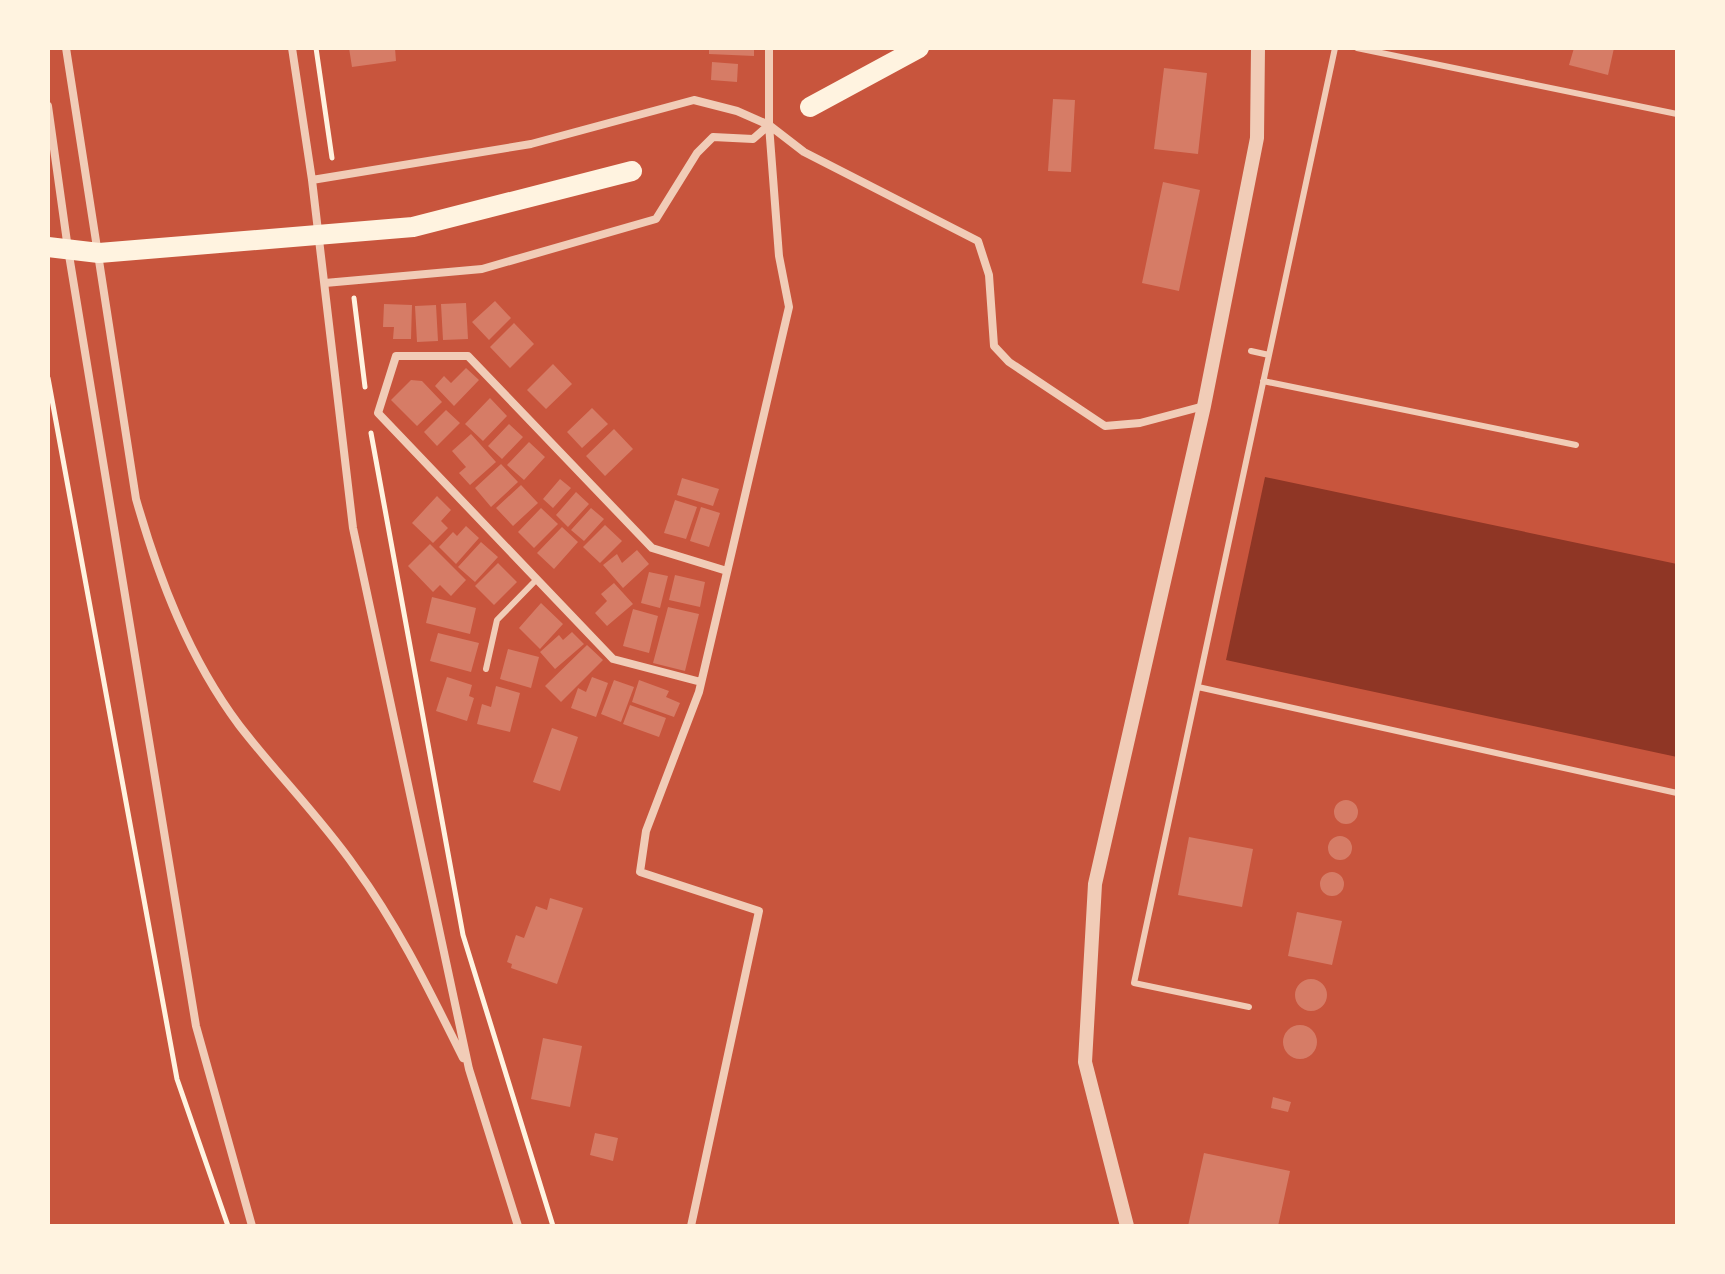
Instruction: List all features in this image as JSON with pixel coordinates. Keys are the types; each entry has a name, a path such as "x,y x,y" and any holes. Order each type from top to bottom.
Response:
{"main road":[{"path":"810,107 919,48"},
{"path":"58,248 99,253 413,227 632,171"}],"street":[{"path":"66,48 136,499 155,565 179,624 238,723 355,866 410,951 469,1069"},
{"path":"292,48 312,180 353,528 469,1069 518,1226"},
{"path":"691,1226 759,911 640,872 646,831 701,682 789,307 779,256 769,125 769,48"},
{"path":"1127,1226 1085,1062 1095,884 1204,406 1257,138 1258,48"},
{"path":"312,180 531,144 694,100 737,111 769,125 804,152 978,241 989,275 994,346 1009,362 1105,426 1140,423 1204,406"},
{"path":"48,106 58,248 196,1026 252,1226"},
{"path":"325,283 482,269 656,219 697,153 713,137 753,139 769,125"},
{"path":"701,682 613,659 378,413 396,356 468,356 652,548 727,571"}],"lane":[{"path":"1249,1007 1134,983 1335,48"},
{"path":"1357,48 1677,114"},
{"path":"1251,351 1269,355"},
{"path":"1263,381 1576,445"},
{"path":"486,669 497,620 537,579"},
{"path":"1198,687 1677,793"}],"path":[{"path":"316,48 335,176"},
{"path":"352,282 366,389"},
{"path":"48,378 177,1079 228,1226"},
{"path":"369,420 463,935 553,1226"}],"shaded area":[{"path":"1265,477 1677,564 1677,757 1226,660"}],"building":[{"path":"349,48 395,48 396,61 352,67"},
{"path":"709,48 754,48 754,56 709,54"},
{"path":"1574,48 1614,48 1608,75 1569,65"},
{"path":"712,62 738,64 737,82 711,80"},
{"path":"1164,68 1207,73 1198,154 1154,149"},
{"path":"1053,99 1075,100 1071,172 1048,171"},
{"path":"1163,182 1200,190 1179,291 1142,283"},
{"path":"495,301 511,318 489,340 472,322"},
{"path":"466,303 468,339 443,340 441,304"},
{"path":"384,304 412,305 411,339 393,339 394,327 383,327"},
{"path":"436,305 438,341 417,342 415,306"},
{"path":"514,323 534,344 510,368 490,347"},
{"path":"553,364 572,384 546,409 527,390"},
{"path":"466,368 479,380 454,406 435,386 444,376 451,383"},
{"path":"411,380 422,381 442,402 417,426 391,400"},
{"path":"490,398 507,416 483,441 465,424"},
{"path":"592,408 608,424 582,448 567,432"},
{"path":"446,410 460,423 437,446 424,432"},
{"path":"509,424 523,437 502,459 488,446"},
{"path":"614,429 633,449 605,476 586,456"},
{"path":"471,434 496,462 470,485 459,473 466,467 452,451"},
{"path":"529,442 545,457 524,480 507,465"},
{"path":"501,464 518,482 491,507 475,488"},
{"path":"682,478 719,489 713,506 677,495"},
{"path":"560,479 571,488 553,508 543,499"},
{"path":"521,485 538,503 513,526 496,508"},
{"path":"576,492 589,504 568,527 556,515"},
{"path":"437,496 451,510 441,521 448,528 433,543 412,523"},
{"path":"675,500 697,507 686,539 664,533"},
{"path":"701,507 720,513 709,547 690,541"},
{"path":"541,508 558,524 534,548 518,532"},
{"path":"591,508 604,519 584,541 571,530"},
{"path":"605,525 622,541 600,563 583,547"},
{"path":"466,526 479,538 456,564 439,547 453,532 457,536"},
{"path":"562,527 578,542 554,569 537,553"},
{"path":"481,542 498,557 475,582 458,567"},
{"path":"430,544 466,580 451,596 440,585 433,592 408,566"},
{"path":"637,550 649,564 623,588 603,565 617,554 622,563"},
{"path":"498,563 517,582 494,605 475,586"},
{"path":"649,572 668,576 660,608 641,603"},
{"path":"675,575 705,582 700,607 669,600"},
{"path":"614,583 633,604 607,626 595,613 607,601 601,594"},
{"path":"432,597 476,608 470,634 426,623"},
{"path":"541,603 563,624 540,649 519,628"},
{"path":"668,607 699,614 685,671 653,663"},
{"path":"633,609 658,616 649,653 623,646"},
{"path":"572,632 584,644 555,669 540,652 559,635 563,640"},
{"path":"438,633 479,643 471,672 430,661"},
{"path":"587,645 603,660 561,702 545,686"},
{"path":"508,649 539,657 531,688 500,679"},
{"path":"447,677 472,685 469,696 474,698 467,721 436,711"},
{"path":"592,677 608,683 596,717 571,708 578,688 586,692"},
{"path":"614,680 634,687 621,722 601,714"},
{"path":"639,680 669,691 666,697 680,703 674,717 632,702"},
{"path":"496,686 520,693 510,732 477,724 482,704 491,707"},
{"path":"630,705 666,718 659,737 623,724"},
{"path":"552,728 578,737 560,791 533,782"},
{"path":"1346,800 1355,803 1358,812 1355,821 1346,824 1337,821 1334,812 1337,803"},
{"path":"1340,836 1349,839 1352,848 1349,857 1340,860 1331,857 1328,848 1331,839"},
{"path":"1189,837 1253,849 1242,907 1178,895"},
{"path":"1332,872 1343,879 1344,884 1337,895 1332,896 1321,889 1320,884 1327,873"},
{"path":"550,898 583,908 557,984 511,968 512,964 507,962 516,935 524,938 536,906 547,910"},
{"path":"1297,912 1342,921 1332,965 1288,956"},
{"path":"1311,979 1323,983 1327,995 1323,1007 1311,1011 1299,1007 1295,995 1299,983"},
{"path":"1300,1025 1312,1030 1317,1042 1312,1054 1300,1059 1288,1054 1283,1042 1288,1030"},
{"path":"543,1038 582,1046 570,1107 531,1099"},
{"path":"1273,1097 1291,1102 1288,1112 1271,1108"},
{"path":"595,1133 618,1138 613,1161 590,1155"},
{"path":"1204,1153 1290,1171 1278,1226 1188,1226"}]}
